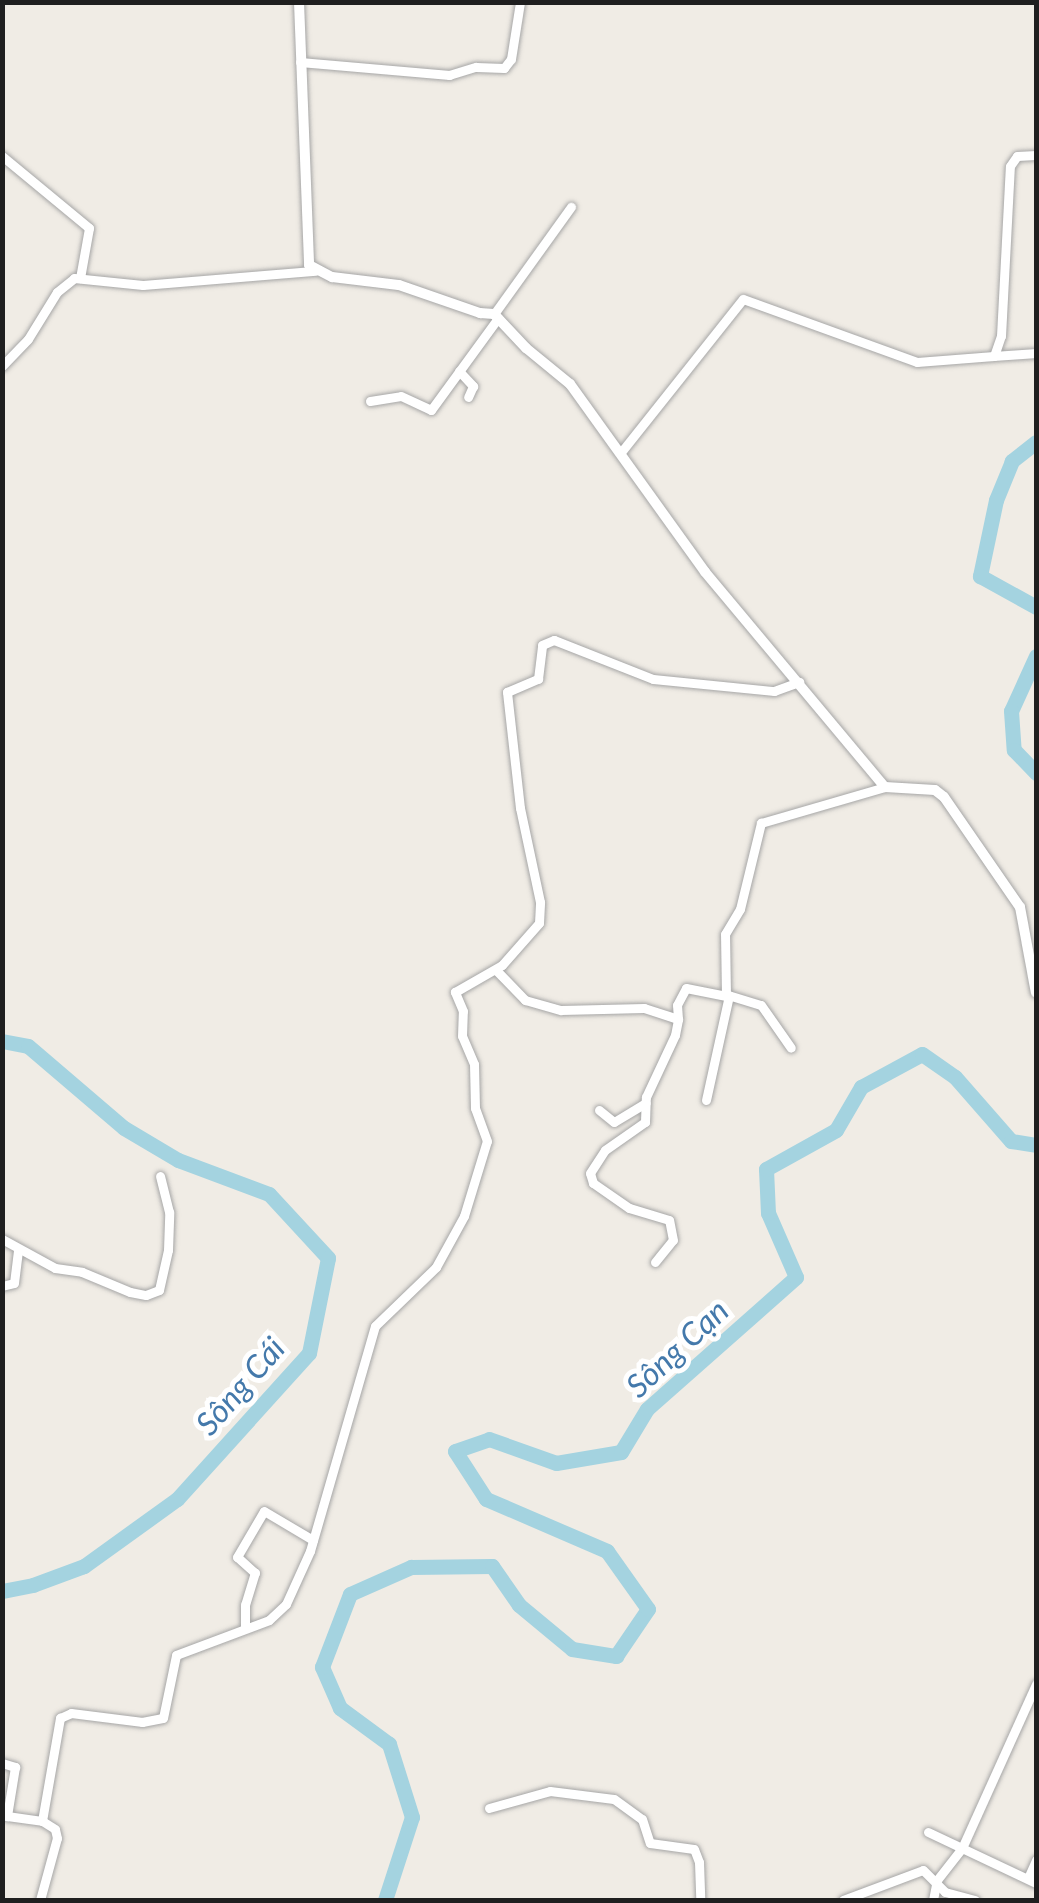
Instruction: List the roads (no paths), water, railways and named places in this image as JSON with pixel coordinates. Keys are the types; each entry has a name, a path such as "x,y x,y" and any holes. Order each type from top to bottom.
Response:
{"street":[{"path":"299,2 306,245 315,272"},
{"path":"300,62 449,74 476,67 504,68 512,60 520,2"},
{"path":"994,356 1000,346 1010,166 1017,156 1036,155"},
{"path":"2,156 89,228 80,278"},
{"path":"370,402 401,396 431,410 570,207"},
{"path":"2,366 28,339 66,282 80,278 143,285 315,272 400,284 496,316 570,384 622,451 705,572 885,787"},
{"path":"622,451 743,299 917,362 1036,353"},
{"path":"459,371 472,386 468,397"},
{"path":"42,1821 62,1715 142,1722 163,1718 176,1654 277,1616 286,1604 314,1540 375,1326 436,1266 473,1192 486,1138 475,1108 474,1064 462,1036 463,1011 454,995 496,970 538,923 540,902 522,816 514,724 506,696 510,689 538,679 545,642 559,640 625,670 665,681 774,691 799,682"},
{"path":"706,1100 728,995 726,934 740,909 761,823 885,787 935,790 944,797 1020,907 1036,993"},
{"path":"496,970 526,1000 562,1010 644,1008 678,1019"},
{"path":"656,1262 673,1240 669,1220 628,1208 590,1177 592,1164 605,1150 645,1122 646,1103 686,988 761,1006 790,1048"},
{"path":"599,1110 614,1122 646,1103"},
{"path":"2,1239 18,1250 130,1292 146,1294 159,1290 168,1250 169,1212 160,1176"},
{"path":"2,1286 14,1283 18,1250"},
{"path":"246,1628 246,1605 255,1574 237,1557 264,1511 314,1540"},
{"path":"933,1900 937,1880 962,1848 1036,1684"},
{"path":"2,1763 15,1767 7,1816 42,1821 56,1829 40,1900"},
{"path":"489,1808 550,1791 614,1799 642,1820 650,1843 694,1849 699,1862 700,1900"},
{"path":"928,1832 1032,1880 1036,1860"},
{"path":"842,1900 917,1871 928,1872 944,1892 975,1900"}],"waterway":[{"name":"Sông Cạn","path":"1036,442 1012,461 996,500 980,576 1036,607"},
{"name":"Sông Cạn","path":"1036,656 1011,711 1014,750 1036,773"},
{"name":"Sông Cái","path":"2,1041 28,1046 124,1128 178,1160 269,1194 328,1258 309,1353 177,1499 84,1566 33,1585 2,1591"},
{"name":"Sông Cạn","path":"385,1900 412,1817 389,1744 340,1708 322,1667 350,1594 411,1567 492,1566 519,1605 572,1649 616,1656 648,1609 607,1551 486,1499 455,1451 489,1439 556,1463 621,1452 647,1409 796,1277 768,1213 766,1169 836,1130 861,1087 922,1054 955,1077 1011,1141 1036,1145"}]}
